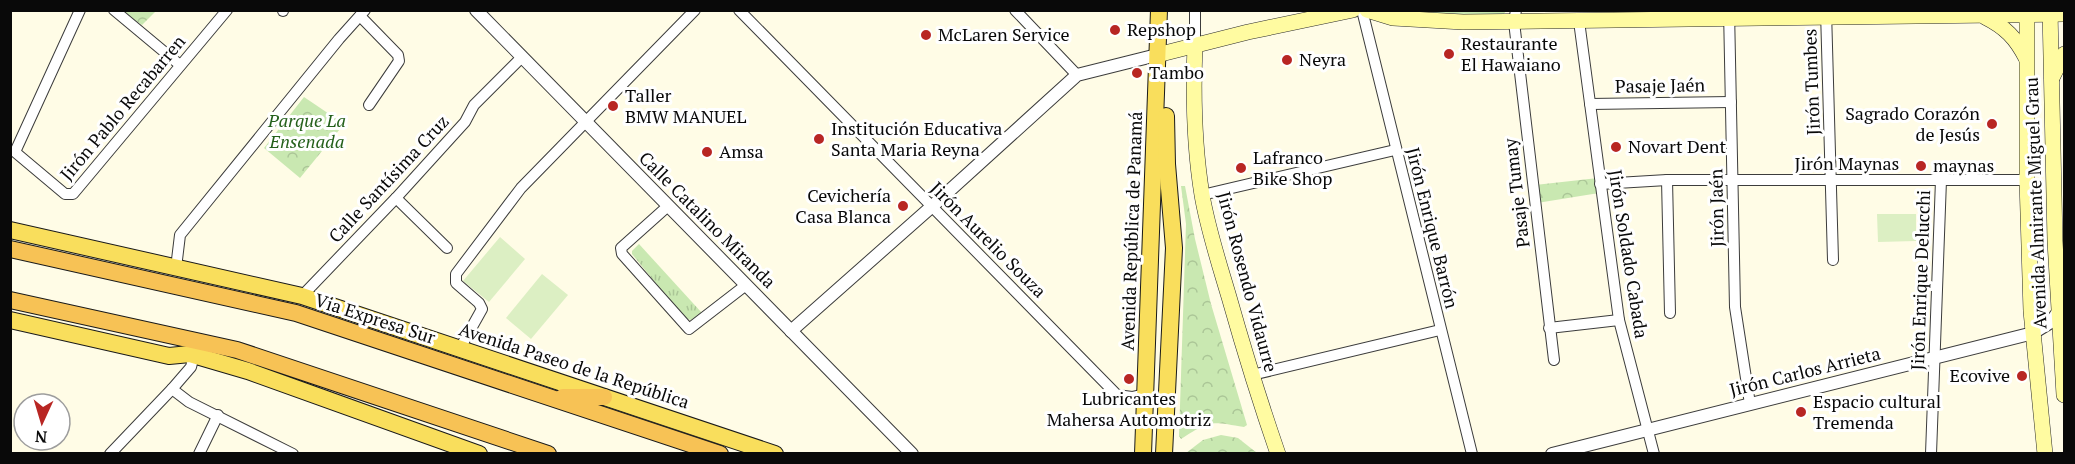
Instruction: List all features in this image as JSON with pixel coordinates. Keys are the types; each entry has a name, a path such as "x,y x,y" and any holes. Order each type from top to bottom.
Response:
{"highway":[{"name":"Via Expresa Sur","path":"10,249 296,313 720,453"},
{"path":"10,300 237,350 540,452"},
{"path":"548,396 604,397"}],"main road":[{"name":"Avenida República de Panamá","path":"1159,10 1174,248 1164,453"},
{"path":"1163,53 1353,10"},
{"path":"1367,10 1394,18 1415,15 1515,16 1579,21 1637,15 1826,13 1982,16 2055,13"},
{"name":"Avenida Almirante Miguel Grau","path":"2027,13 2027,180 2033,333 2045,453"},
{"name":"Avenida Almirante Miguel Grau","path":"2055,13 2051,81 2058,312 2064,395"},
{"path":"1982,16 1997,23 2010,33 2027,59"},
{"name":"Jirón Rosendo Vidaurre","path":"1195,45 1196,138 1202,195 1214,249 1251,375 1278,453"},
{"name":"Avenida República de Panamá","path":"1143,453 1163,53"},
{"path":"2051,81 2064,54"},
{"path":"2027,123 2031,108 2035,103 2045,104 2052,114"},
{"name":"Avenida Paseo de la República","path":"10,230 302,296 775,453"},
{"path":"10,320 170,356 190,354 248,371 479,453"}],"street":[{"name":"Jirón Pablo Recabarren","path":"80,10 15,153 65,194 73,194 227,10"},
{"path":"114,10 180,65"},
{"name":"Calle Catalino Miranda","path":"476,10 912,453"},
{"path":"464,343 482,309 479,303 456,283 456,274 521,188 695,10"},
{"name":"Jirón Aurelio Souza","path":"739,10 1117,395 1132,397 1145,394"},
{"path":"1015,10 1077,75"},
{"path":"1195,10 1195,45"},
{"name":"Jirón Enrique Barrón","path":"1362,10 1472,453"},
{"path":"176,268 180,235 362,13 398,55 399,61 369,105"},
{"name":"Jirón Tumbes","path":"1826,13 1833,260"},
{"name":"Jirón Jaén","path":"1729,14 1735,307 1750,404"},
{"name":"Pasaje Tumay","path":"1515,16 1554,360"},
{"name":"Jirón Soldado Cabada","path":"1579,21 1619,320 1654,453"},
{"path":"791,331 1077,75 1163,53"},
{"name":"Calle Santísima Cruz","path":"302,296 465,122 474,105 522,57"},
{"name":"Pasaje Jaén","path":"1590,104 1731,102"},
{"path":"1202,195 1395,150"},
{"path":"1667,180 1670,313"},
{"name":"Jirón Maynas","path":"1600,184 1667,180 2027,180"},
{"name":"Jirón Enrique Delucchi","path":"1931,453 1941,180"},
{"path":"396,198 447,248"},
{"path":"668,206 621,248 622,254 689,329 746,285"},
{"name":"Jirón Carlos Arrieta","path":"1552,453 2033,333 2051,322 2058,312"},
{"path":"1549,328 1619,320"},
{"path":"1251,375 1440,330"},
{"path":"110,453 172,389 190,367 192,363 190,354"},
{"path":"172,389 189,402 293,453"},
{"path":"199,453 218,415"}],"green space":[{"path":"1507,10 1503,15 1423,13 1420,11"},
{"path":"121,11 156,11 142,25"},
{"name":"Parque La Ensenada","path":"304,97 344,124 300,178 264,148"},
{"path":"1598,178 1599,193 1537,203 1535,185"},
{"path":"1181,186 1185,186 1211,304 1247,425 1244,427 1217,423 1205,425 1181,439 1179,436 1186,224"},
{"path":"1877,214 1916,214 1916,241 1878,242"},
{"path":"500,237 525,259 489,302 463,281"},
{"path":"639,244 702,313 691,320 684,318 632,254"},
{"path":"542,274 568,295 531,339 506,318"},
{"path":"1221,435 1238,438 1257,453 1186,453 1203,440"}],"place":[{"name":"Repshop","path":"1115,30"},
{"name":"McLaren Service","path":"926,35"},
{"name":"Restaurante El Hawaiano","path":"1449,54"},
{"name":"Neyra","path":"1287,60"},
{"name":"Tambo","path":"1137,73"},
{"name":"Taller BMW MANUEL","path":"613,106"},
{"name":"Sagrado Corazón de Jesús","path":"1992,124"},
{"name":"Institución Educativa Santa Maria Reyna","path":"819,139"},
{"name":"Novart Dent","path":"1616,147"},
{"name":"Amsa","path":"707,152"},
{"name":"maynas","path":"1921,166"},
{"name":"Lafranco Bike Shop","path":"1241,168"},
{"name":"Cevichería Casa Blanca","path":"903,206"},
{"name":"Ecovive","path":"2022,376"},
{"name":"Lubricantes Mahersa Automotriz","path":"1129,379"},
{"name":"Espacio cultural Tremenda","path":"1801,412"}]}
